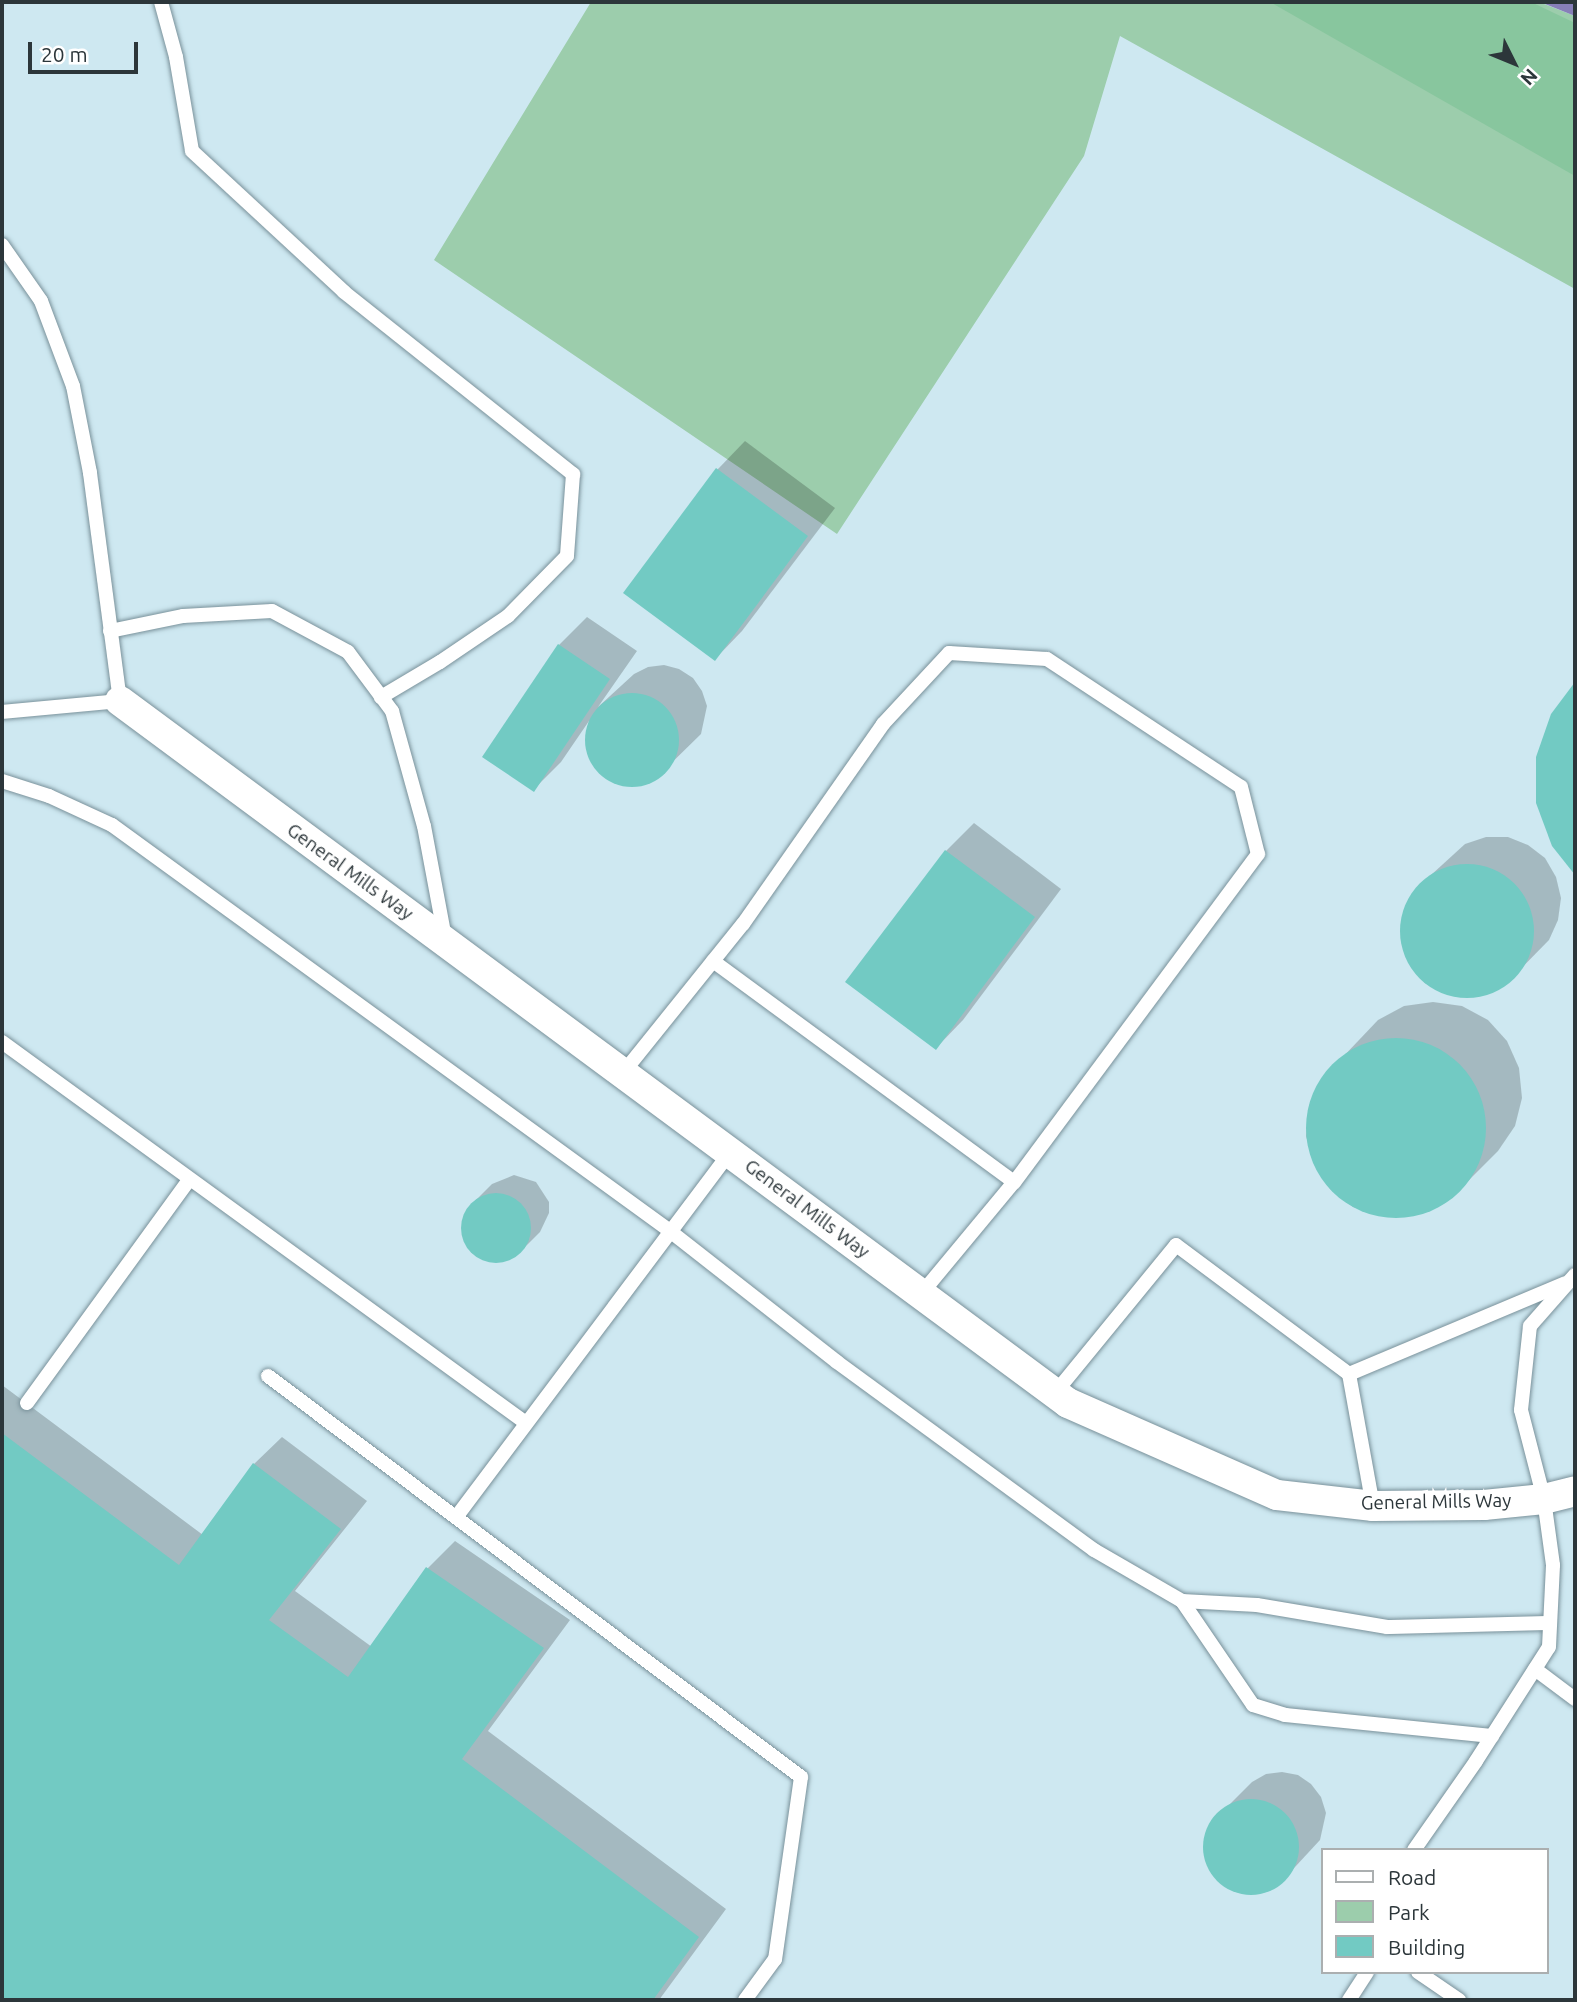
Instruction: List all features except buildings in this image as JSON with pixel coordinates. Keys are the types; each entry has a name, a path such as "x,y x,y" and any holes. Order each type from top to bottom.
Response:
{"street":[{"name":"General Mills Way","path":"120,701 1068,1403 1278,1495 1373,1506 1484,1505 1544,1499 1575,1491"}],"lane":[{"path":"161,2 176,57 192,151 344,292 573,474 567,556 508,616 440,662 381,696"},
{"path":"2,245 41,301 73,386 90,474 120,701 2,712"},
{"path":"110,631 183,616 272,611 348,652 392,711 424,826 446,943"},
{"path":"622,1073 743,924 883,724 949,653 1047,659 1241,787 1258,854 1013,1182 921,1294"},
{"path":"2,781 48,796 112,825 670,1231 826,1353 1094,1550 1182,1601 1253,1705 1285,1715 1492,1736"},
{"path":"713,961 1013,1182"},
{"path":"2,1042 526,1423"},
{"path":"457,1516 730,1152"},
{"path":"27,1403 189,1180"},
{"path":"1055,1393 1176,1245 1349,1374 1373,1506"},
{"path":"1349,1374 1573,1278"},
{"path":"1415,1848 1549,1647 1553,1565 1544,1499 1521,1409 1530,1326 1573,1278"},
{"path":"268,1376 800,1777 775,1959 745,2000"},
{"path":"1182,1601 1257,1605 1387,1627 1550,1623"},
{"path":"1535,1669 1575,1699"},
{"path":"1349,2000 1366,1974"},
{"path":"1421,1974 1459,2000"}],"green space":[{"path":"591,2 1539,2 1575,16 1575,289 1120,36 1084,156 837,534 434,260"},
{"path":"1270,2 1531,2 1575,23 1575,176"}],"shaded area":[{"path":"1540,2 1575,2 1575,16"}]}
